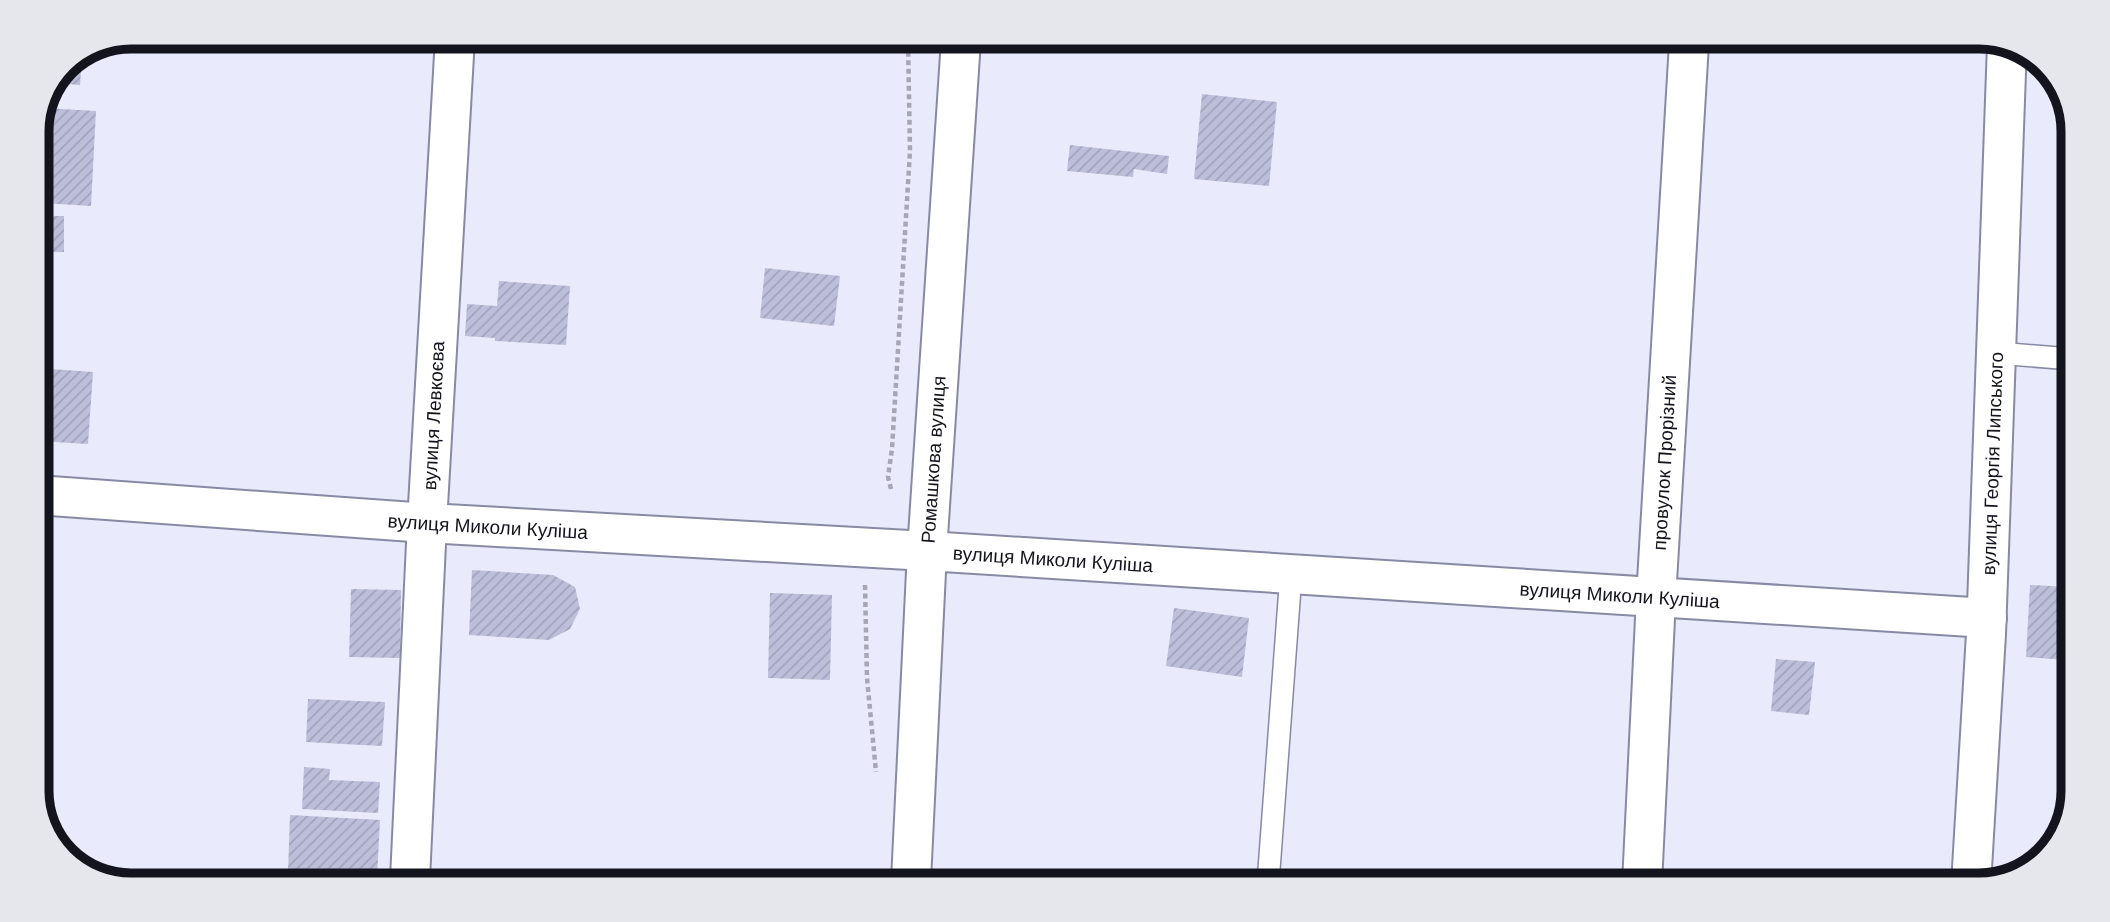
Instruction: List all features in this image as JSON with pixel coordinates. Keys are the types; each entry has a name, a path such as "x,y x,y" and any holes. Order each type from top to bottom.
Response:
{"street":[{"name":"вулиця Левкоєва","path":"410,873 454,49"},
{"name":"Ромашкова вулиця","path":"911,873 927,551 960,49"},
{"name":"провулок Прорізний","path":"1643,873 1689,49"},
{"name":"вулиця Георгія Липського","path":"1971,873 1987,618 2007,54"},
{"name":"вулиця Миколи Куліша","path":"49,496 427,523 927,551 1987,618"}],"lane":[{"path":"1997,353 2061,358"},
{"path":"1269,873 1291,574"}],"path":[{"path":"892,496 888,477 892,449 910,151 908,49"},
{"path":"877,548 865,580 867,678 874,765 878,776"}],"building":[{"path":"81,66 80,85 64,84"},
{"path":"1202,94 1277,102 1269,186 1194,179"},
{"path":"53,108 96,111 91,206 49,203 49,126"},
{"path":"1070,145 1169,156 1167,174 1134,169 1133,177 1067,171"},
{"path":"49,216 64,216 64,252 49,252"},
{"path":"765,268 840,276 834,326 760,318"},
{"path":"499,281 570,286 566,345 495,341 495,338 465,336 467,304 497,306"},
{"path":"49,369 93,372 88,444 49,442"},
{"path":"472,570 553,575 575,587 580,609 570,629 549,640 469,635"},
{"path":"2030,585 2061,587 2061,660 2026,657"},
{"path":"351,589 401,590 400,658 349,657"},
{"path":"770,593 832,595 830,680 768,678"},
{"path":"1174,608 1249,618 1242,677 1166,666"},
{"path":"1776,659 1815,662 1809,715 1771,711"},
{"path":"308,699 385,702 382,746 306,742"},
{"path":"304,767 330,769 329,780 380,782 378,813 302,809"},
{"path":"290,815 380,820 377,873 288,872"}]}
